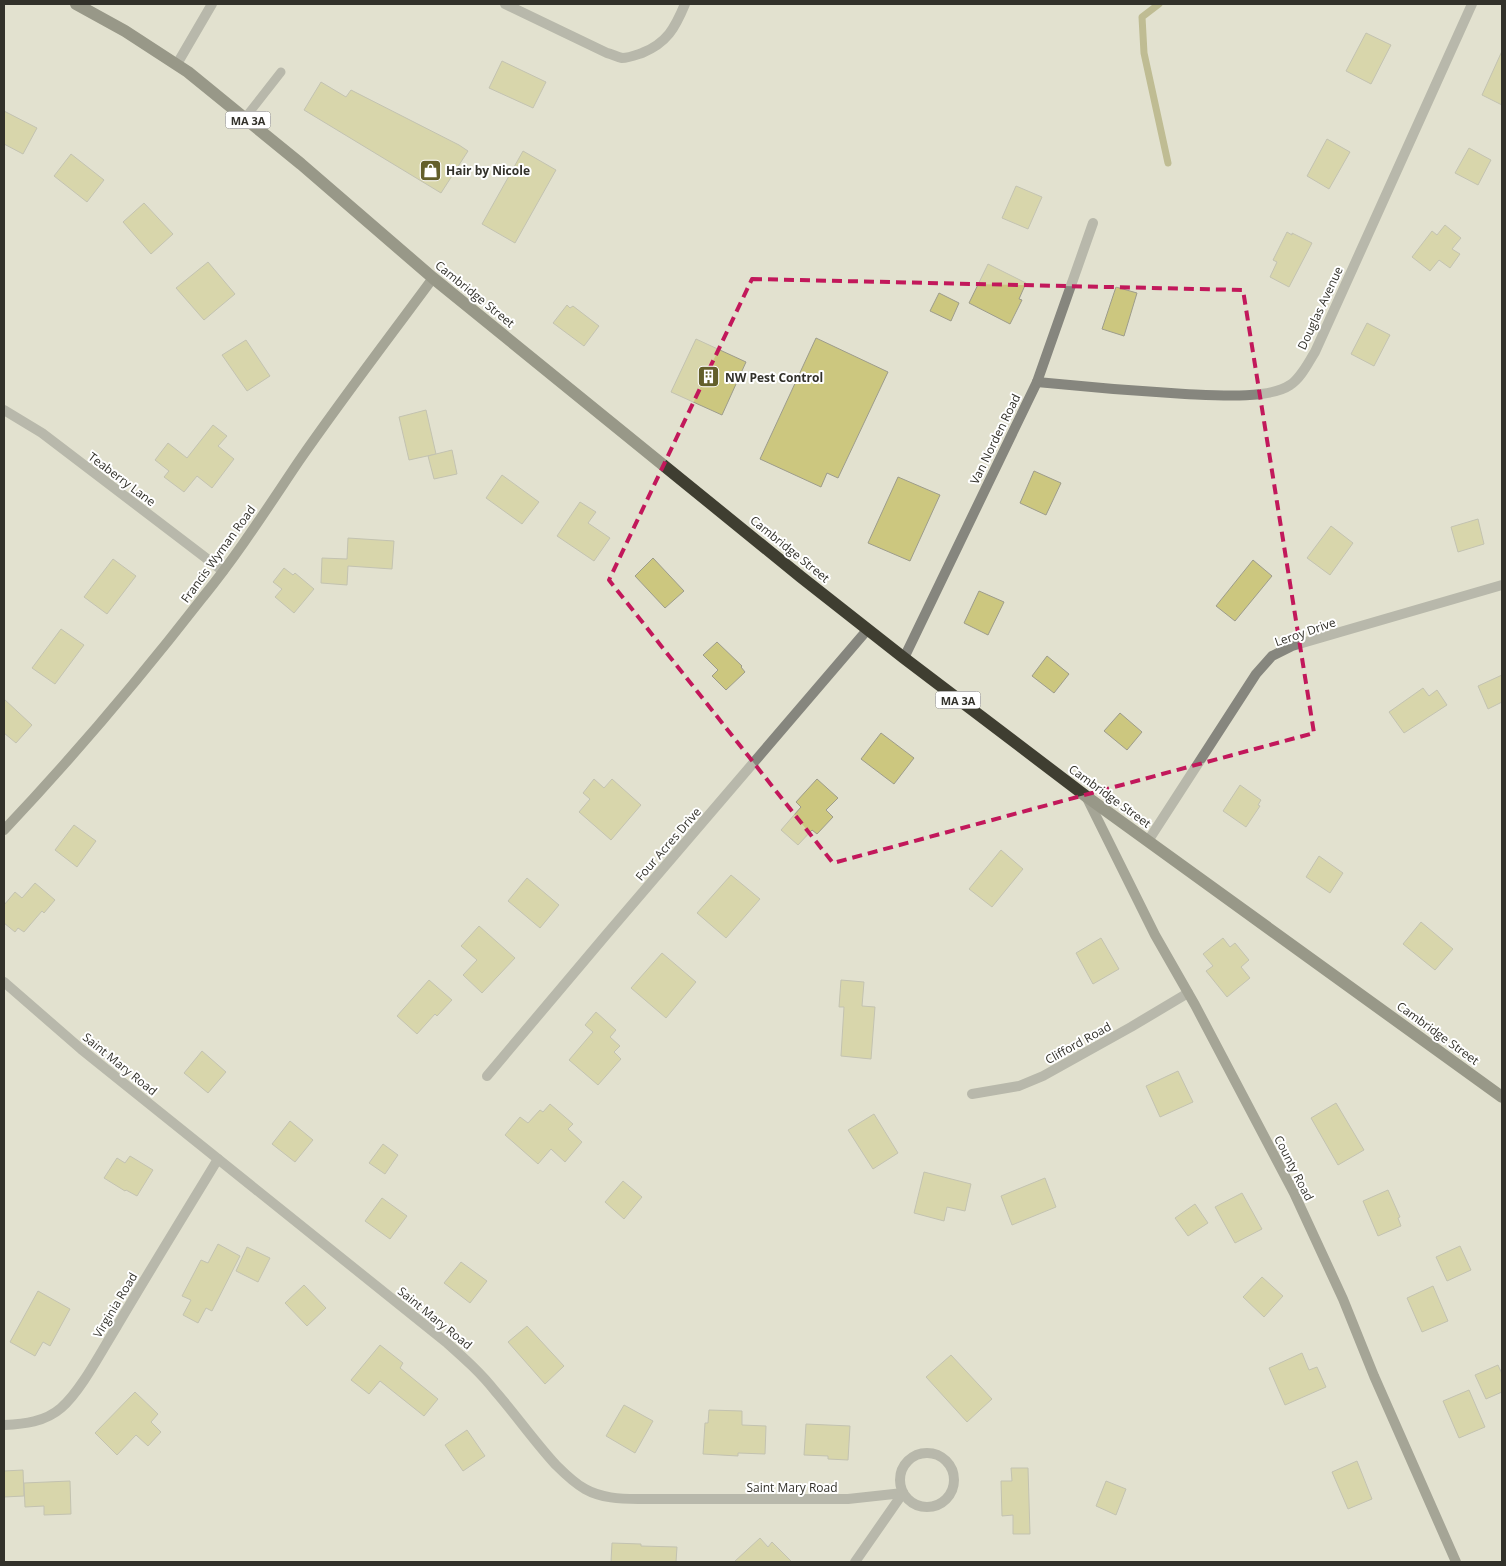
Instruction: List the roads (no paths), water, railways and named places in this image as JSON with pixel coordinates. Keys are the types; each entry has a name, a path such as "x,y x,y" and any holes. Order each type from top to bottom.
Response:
{"main road":[{"name":"Cambridge Street","path":"76,4 125,31 177,64 301,164 433,278 904,658 1087,797 1502,1098"}],"street":[{"path":"177,64 212,4"},
{"path":"505,4 607,53 623,58 654,48 663,41 672,31 685,4"},
{"name":"Douglas Avenue","path":"1036,382 1208,395 1251,395 1274,392 1289,386 1298,378 1314,352 1472,4"},
{"name":"Van Norden Road","path":"904,658 1036,382 1093,223"},
{"name":"Francis Wyman Road","path":"4,830 95,729 203,598 248,538 300,460 433,278"},
{"name":"Teaberry Lane","path":"4,410 42,433 223,571"},
{"name":"Leroy Drive","path":"1148,841 1256,674 1272,656 1292,646 1502,585"},
{"name":"Four Acres Drive","path":"487,1076 868,630"},
{"name":"County Road","path":"1087,797 1155,935 1188,993 1294,1193 1343,1299 1374,1376 1456,1562"},
{"name":"Saint Mary Road","path":"4,982 81,1049 446,1342 496,1391 545,1453 565,1473 584,1488 610,1497 638,1500 848,1500 903,1493"},
{"name":"Clifford Road","path":"972,1094 1018,1086 1043,1076 1131,1028 1188,993"},
{"name":"Virginia Road","path":"4,1426 29,1423 45,1418 67,1402 91,1368 218,1159"},
{"path":"922,1453 933,1454 943,1458 951,1467 954,1479 952,1491 940,1504 922,1507 911,1502 903,1493 900,1488 900,1477 904,1466 911,1458 922,1453"},
{"path":"855,1562 903,1493"}],"lane":[{"path":"245,118 281,72"}],"waterway":[{"path":"1159,4 1142,17 1144,53 1168,163"}],"place":[{"name":"Hair by Nicole","path":"430,170"},
{"name":"NW Pest Control","path":"709,377"}]}
